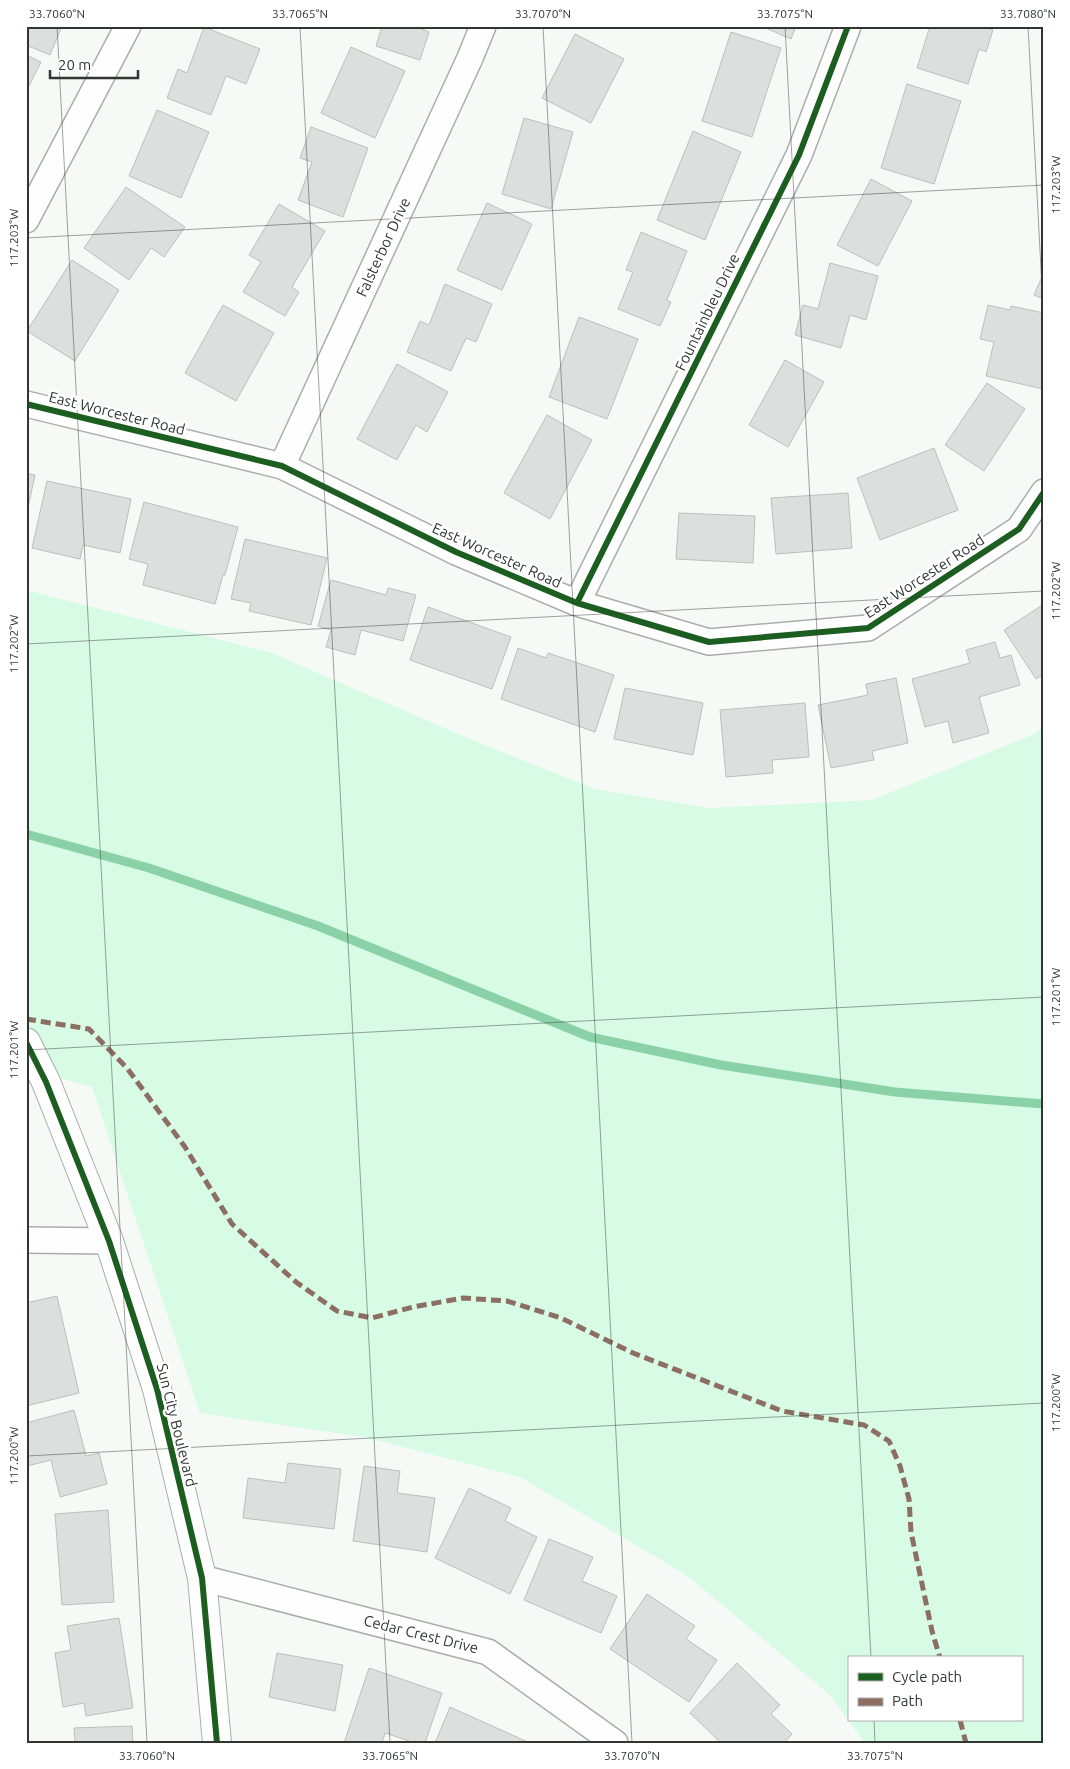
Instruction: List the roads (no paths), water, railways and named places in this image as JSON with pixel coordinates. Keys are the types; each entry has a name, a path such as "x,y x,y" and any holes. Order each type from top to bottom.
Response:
{"street":[{"path":"26,220 128,26"},
{"name":"Falsterbor Drive","path":"282,466 466,67 483,26"},
{"name":"Fountainbleu Drive","path":"577,603 799,155 848,26"},
{"name":"East Worcester Road","path":"26,404 282,466 456,552 577,603 709,642 868,628 1018,529 1044,492"},
{"name":"Sun City Boulevard","path":"26,1042 46,1082 109,1241 157,1389 202,1578 216,1743"},
{"path":"26,1240 109,1241"},
{"name":"Cedar Crest Drive","path":"202,1578 488,1652 615,1743"}],"waterway":[{"path":"26,834 149,868 318,926 590,1037 721,1065 895,1092 1044,1104"}]}
